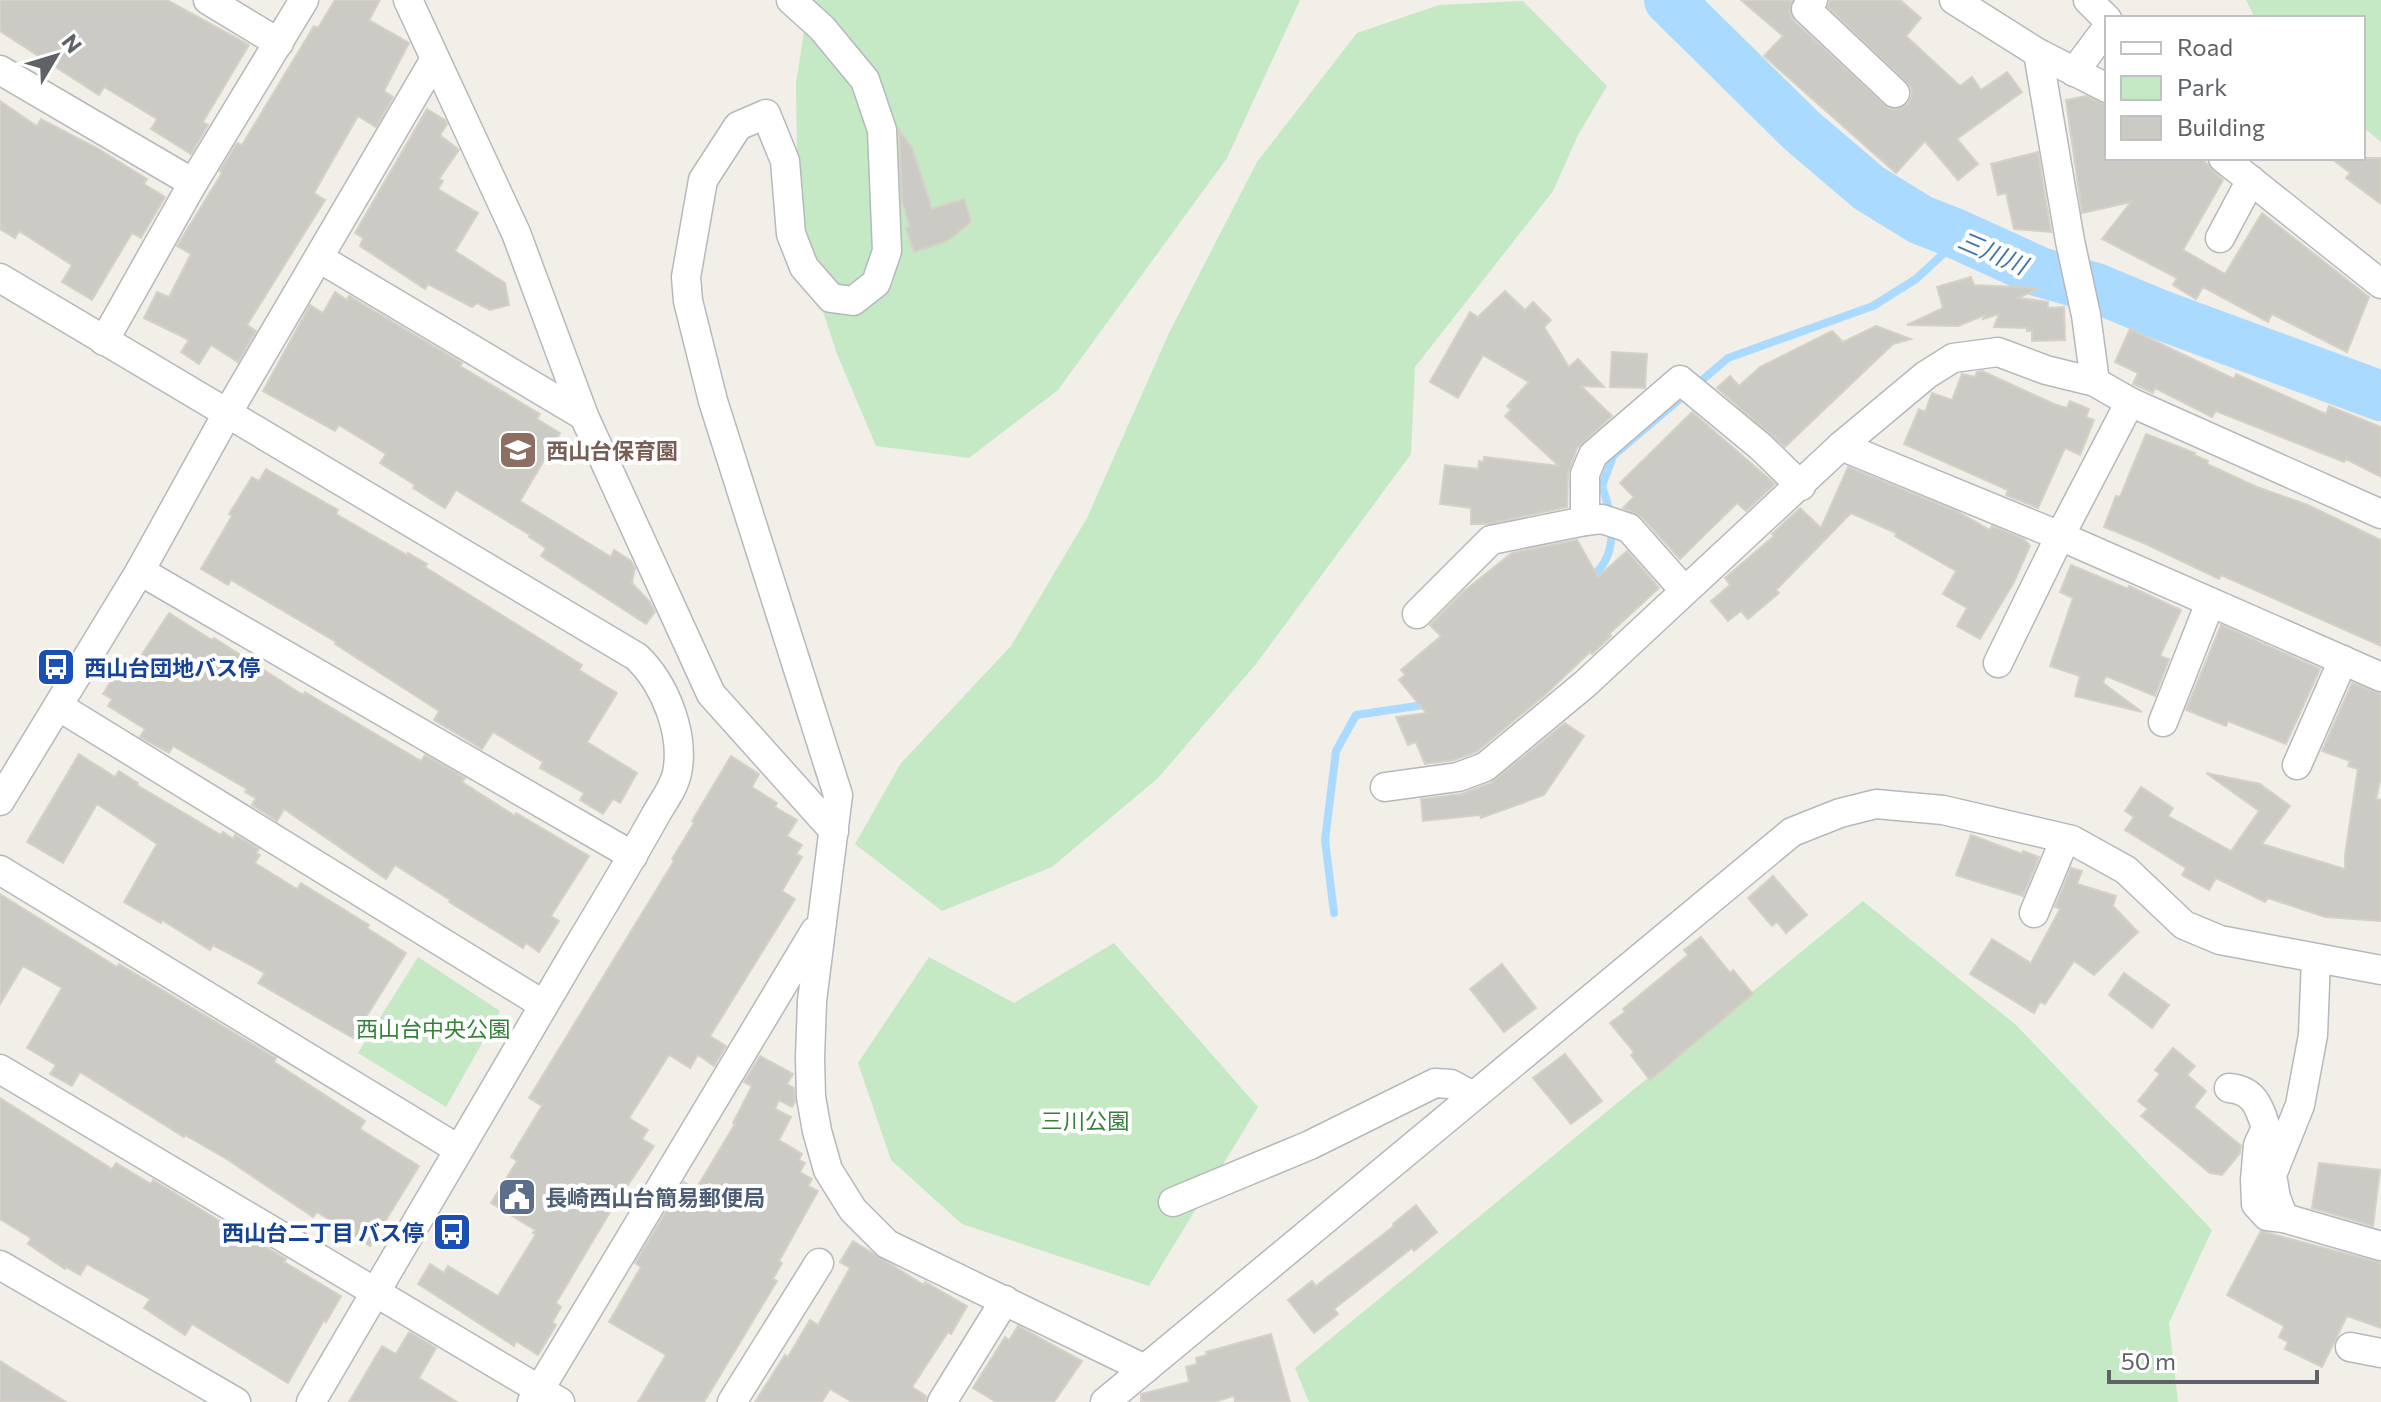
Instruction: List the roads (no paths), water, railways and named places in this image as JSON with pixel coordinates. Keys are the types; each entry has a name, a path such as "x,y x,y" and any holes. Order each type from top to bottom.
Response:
{"street":[{"path":"208,0 279,43"},
{"path":"104,341 193,183 304,0"},
{"path":"408,0 516,233 584,416 711,694 834,831"},
{"path":"791,0 822,28 865,80 882,130 887,251 876,283 853,301 831,298 804,267 791,234 785,161 766,114 738,126 703,180 686,277 688,301 713,401 838,795 812,1001 810,1071 817,1131 828,1170 853,1210 887,1244 1145,1369"},
{"path":"1813,0 1806,9 1895,93"},
{"path":"1954,0 2038,53 2105,87"},
{"path":"2088,0 2105,17"},
{"path":"2074,72 2105,31"},
{"path":"2038,53 2070,241 2086,315 2095,382"},
{"path":"0,801 140,571 228,412 435,59"},
{"path":"0,70 193,183"},
{"path":"2226,160 2381,284"},
{"path":"2220,238 2251,180"},
{"path":"319,258 584,416"},
{"path":"0,278 637,657 652,671 668,708 679,757 677,776 311,1402"},
{"path":"1385,787 1458,777 1485,767 1585,684 1841,446 1926,375 1953,358 1998,352 2046,370 2095,382 2130,402 2381,514"},
{"path":"1593,520 1585,474 1593,455 1680,380 1761,447 1801,486"},
{"path":"1998,663 2130,402"},
{"path":"1841,446 2060,536 2381,677"},
{"path":"1417,614 1491,540 1593,520 1629,528 1684,590"},
{"path":"140,571 633,856"},
{"path":"2163,722 2210,603"},
{"path":"2297,765 2343,660"},
{"path":"668,708 711,694"},
{"path":"58,706 544,1005"},
{"path":"1105,1402 1792,832 1840,813 1876,804 1943,810 2065,839 2126,870 2184,925 2220,940 2381,970"},
{"path":"2034,913 2065,839"},
{"path":"0,870 458,1149"},
{"path":"0,1069 376,1293 544,1398 822,920"},
{"path":"2284,1218 2272,1175 2300,1105 2313,1035 2316,959"},
{"path":"1173,1202 1310,1145 1435,1083 1451,1084 1473,1096"},
{"path":"2229,1088 2243,1089 2252,1097 2266,1128 2258,1145 2255,1180 2256,1204 2267,1216 2381,1246"},
{"path":"732,1402 819,1263"},
{"path":"0,1265 236,1402"},
{"path":"942,1402 1005,1300"},
{"path":"2350,1347 2381,1353"}],"waterway":[{"name":"三川川","path":"1669,0 1802,131 1869,188 1921,220 2040,272 2096,288 2381,396"},
{"path":"1588,580 1598,571 1610,549 1611,524 1602,486 1613,456 1728,358 1873,306 1916,279 1943,254 1952,232"},
{"path":"1334,913 1325,840 1336,751 1356,715 1430,704"}],"place":[{"name":"西山台保育園","path":"518,450"},
{"name":"西山台団地バス停","path":"56,667"},
{"name":"長崎西山台簡易郵便局","path":"517,1197"},
{"name":"西山台二丁目 バス停","path":"452,1232"}],"park label":[{"name":"西山台中央公園","path":"433,1028"},
{"name":"三川公園","path":"1085,1120"}]}
